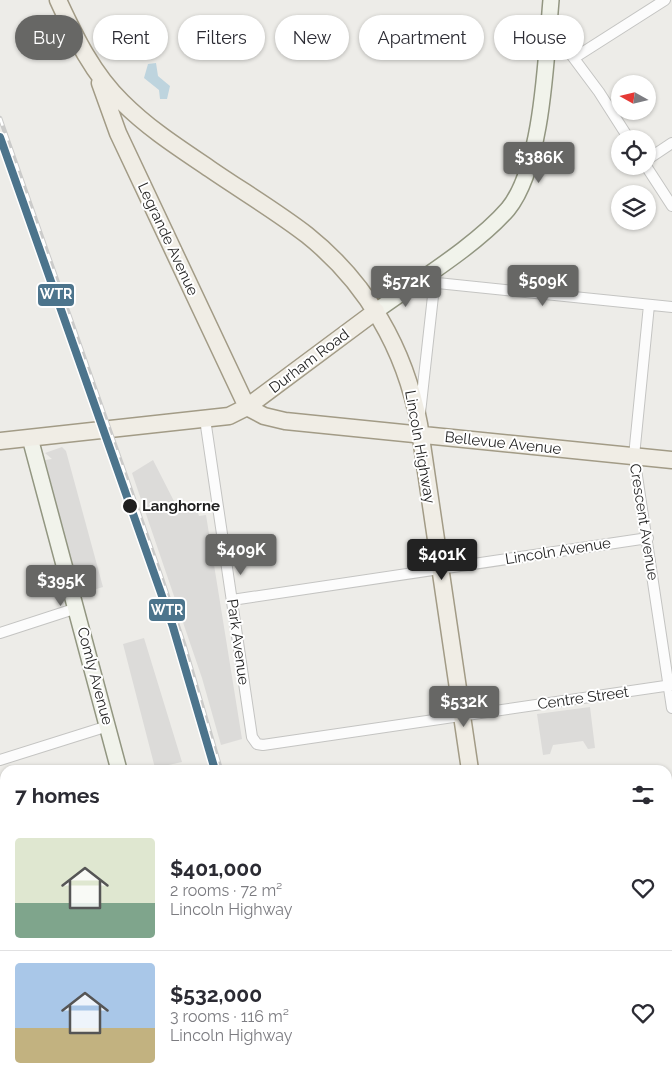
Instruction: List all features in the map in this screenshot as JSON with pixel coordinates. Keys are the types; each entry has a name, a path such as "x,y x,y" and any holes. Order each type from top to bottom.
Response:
{"main road":[{"name":"Lincoln Highway","path":"58,0 95,70 120,101 154,131 293,224 324,249 348,274 376,311 402,363 420,429 469,765"},
{"name":"Durham Road","path":"550,15 551,0"},
{"name":"Durham Road","path":"0,441 205,420 229,416 247,407 436,268 499,219 509,208 525,181 533,152 545,60"},
{"name":"Legrande Avenue","path":"95,70 118,133 247,407"},
{"name":"Bellevue Avenue","path":"247,407 264,416 285,421 420,429 672,460"},
{"name":"Comly Avenue","path":"30,438 118,765"}],"street":[{"path":"584,52 665,0"},
{"path":"575,60 623,130"},
{"path":"656,154 672,143"},
{"path":"652,175 672,206"},
{"path":"420,429 436,268"},
{"path":"417,281 672,307"},
{"name":"Crescent Avenue","path":"648,305 634,456 648,538 672,708"},
{"name":"Park Avenue","path":"205,420 252,737 257,744"},
{"name":"Lincoln Avenue","path":"232,600 648,538"},
{"path":"0,633 77,608"},
{"name":"Centre Street","path":"257,744 263,745 670,686"},
{"path":"0,760 108,726"}],"shaded area":[{"path":"62,447 66,451 103,587 80,594 45,460 52,459 45,453"},
{"path":"153,460 178,509 183,512 196,508 199,516 206,515 242,739 221,745 202,678 132,473"},
{"path":"144,638 182,762 168,765 154,765 123,644"},
{"path":"590,707 595,748 588,749 583,741 553,745 550,754 543,755 537,714"}],"water":[{"path":"156,63 158,76 170,86 167,99 160,99 159,90 144,78 148,64"}],"railway":[{"path":"0,118 160,573 184,644 220,765"}],"transit line":[{"name":"WTR","path":"0,137 173,627 214,765"}],"place":[{"name":"Langhorne","path":"130,506"}]}
